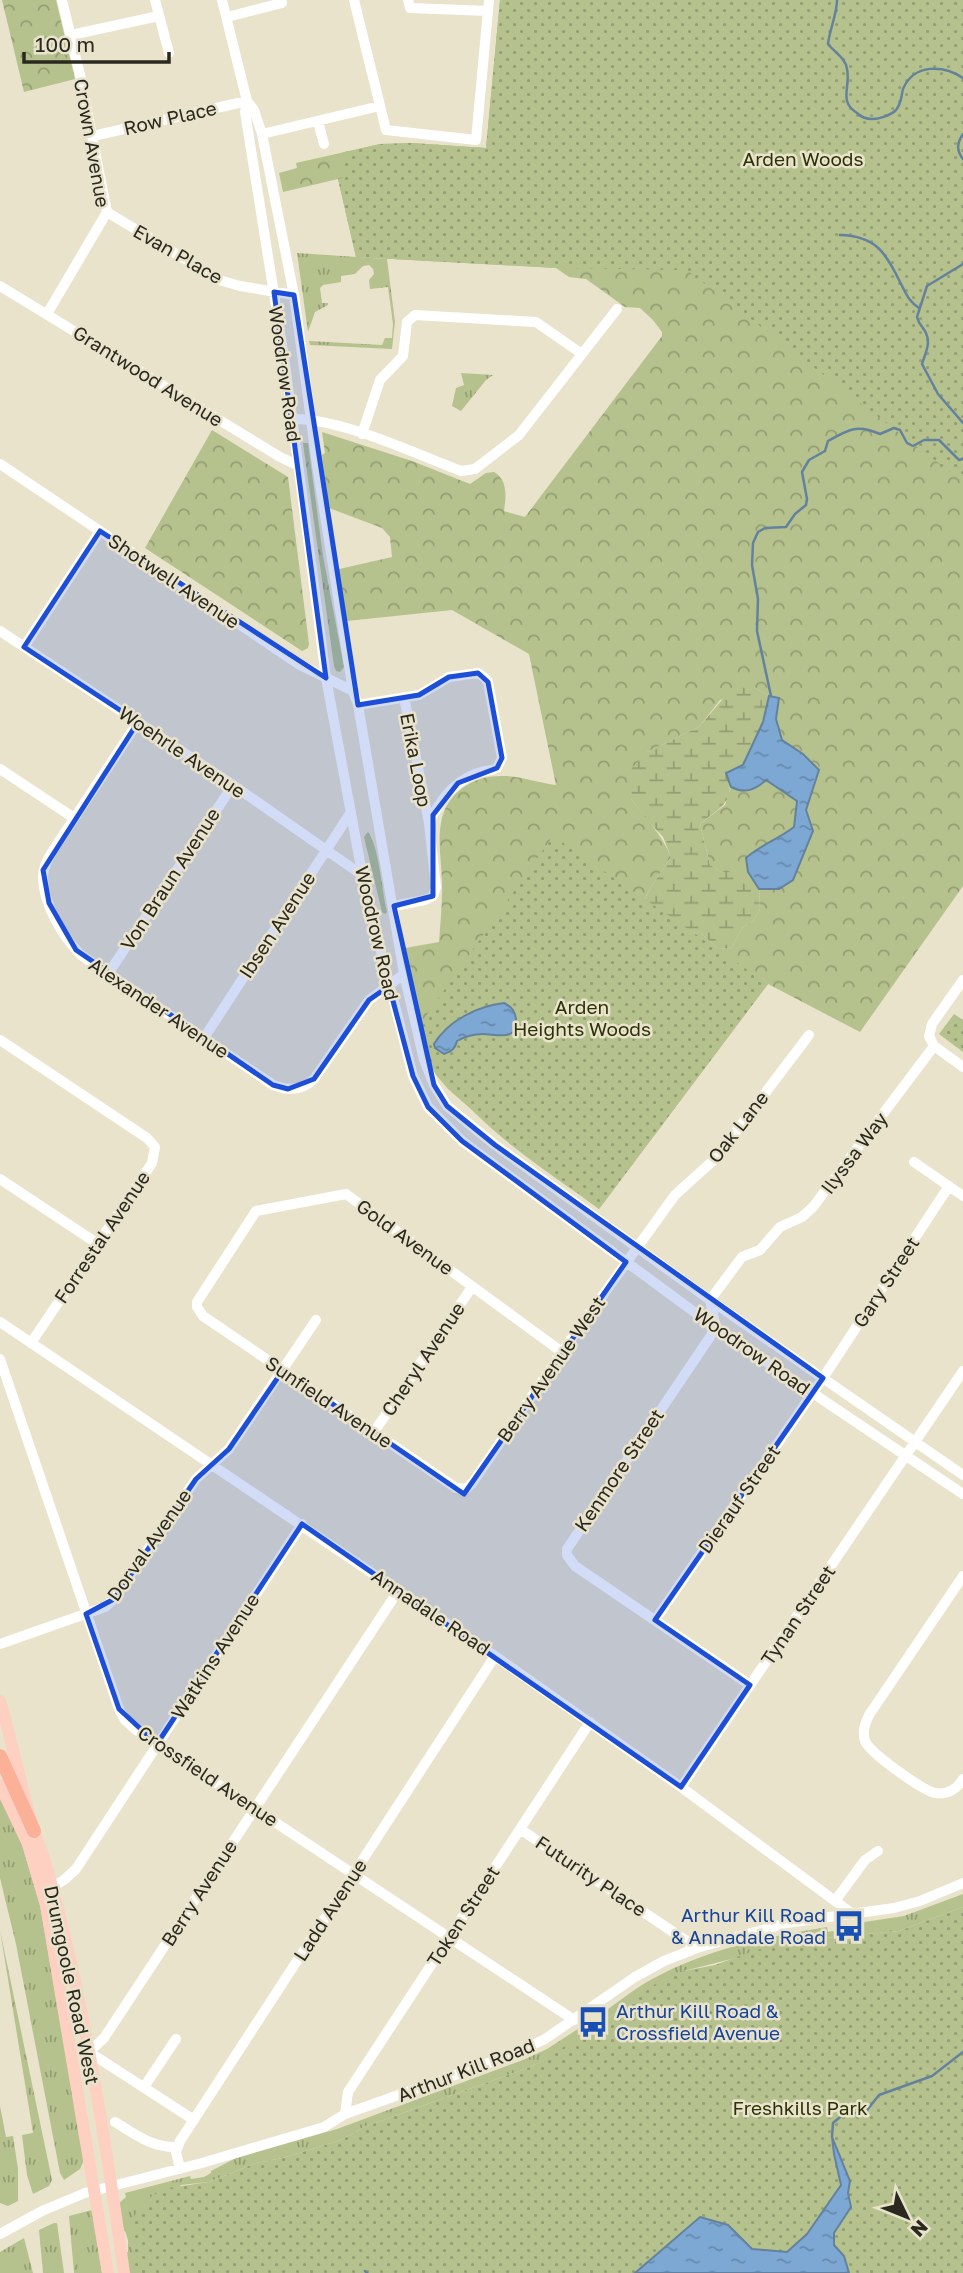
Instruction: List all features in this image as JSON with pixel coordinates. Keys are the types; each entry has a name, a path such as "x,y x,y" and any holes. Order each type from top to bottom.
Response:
{"highway":[{"path":"0,1756 34,1831"}],"main road":[{"name":"Drumgoole Road West","path":"0,1702 34,1831 52,1887 89,2052 124,2273"},
{"name":"Drumgoole Road West","path":"0,1785 28,1844 43,1892 108,2273"}],"street":[{"name":"Crown Avenue","path":"47,314 107,212 62,0"},
{"path":"155,0 169,53"},
{"name":"Woodrow Road","path":"222,0 247,101 254,110 262,134 294,295 353,691 358,705 404,974 424,1060 434,1085 447,1106 495,1145 709,1300 963,1475"},
{"path":"227,17 282,3 281,0"},
{"path":"354,0 386,130 476,140 488,5 410,8 408,0"},
{"path":"71,35 159,16"},
{"name":"Woodrow Road","path":"247,101 245,111 274,292 326,678 362,875 412,1076 428,1107 462,1141 716,1328 963,1494"},
{"name":"Row Place","path":"93,136 247,101"},
{"path":"262,134 380,106"},
{"path":"318,121 324,144"},
{"name":"Evan Place","path":"107,212 219,280 294,295"},
{"name":"Grantwood Avenue","path":"0,286 297,465"},
{"path":"292,419 311,418 461,471 471,470 519,435 617,309"},
{"path":"362,434 382,376 403,356 407,322 415,315 536,321 582,354"},
{"name":"Shotwell Avenue","path":"0,464 300,665 353,691"},
{"path":"24,647 100,531"},
{"name":"Woehrle Avenue","path":"0,631 233,785 362,875"},
{"name":"Erika Loop","path":"358,705 419,695 449,677 473,672 482,674 488,682 502,762 497,768 458,783 439,804 429,823"},
{"name":"Erika Loop","path":"394,906 425,900 435,892 429,823 404,697"},
{"name":"Alexander Avenue","path":"138,722 46,863 43,884 49,903 69,942 81,956 273,1085 288,1089 302,1088 318,1075 369,1000 404,974"},
{"path":"0,769 74,818"},
{"name":"Von Braun Avenue","path":"108,974 233,785"},
{"name":"Ibsen Avenue","path":"204,1038 351,812"},
{"name":"Ilyssa Way","path":"709,1300 742,1257 760,1250 780,1227 808,1213 813,1207 934,1045 929,1036 932,1024 963,981"},
{"name":"Oak Lane","path":"636,1247 675,1195 716,1158 809,1035"},
{"name":"Forrestal Avenue","path":"0,1040 147,1138 155,1147 152,1163 32,1343"},
{"path":"934,1045 963,1067"},
{"path":"914,1162 963,1196"},
{"path":"0,1179 98,1244"},
{"name":"Gary Street","path":"823,1378 949,1186"},
{"name":"Gold Avenue","path":"197,1307 200,1298 256,1211 346,1194 562,1352"},
{"name":"Berry Avenue West","path":"466,1489 636,1247"},
{"name":"Cheryl Avenue","path":"374,1432 472,1287"},
{"path":"709,1300 716,1328"},
{"name":"Sunfield Avenue","path":"197,1307 203,1316 456,1488 466,1489"},
{"name":"Dorval Avenue","path":"0,1644 105,1607 114,1599 195,1479 229,1450 316,1320"},
{"name":"Annadale Road","path":"0,1322 495,1656 681,1787 854,1915"},
{"name":"Kenmore Street","path":"716,1328 567,1549 567,1555 575,1566 750,1685"},
{"name":"Crossfield Avenue","path":"0,1359 86,1614 125,1720 157,1744 574,2020"},
{"name":"Tynan Street","path":"681,1787 963,1371"},
{"name":"Dierauf Street","path":"655,1620 823,1378"},
{"name":"Watkins Avenue","path":"52,1887 76,1869 302,1524"},
{"path":"961,1782 945,1793 928,1790 872,1752 865,1740 863,1728 869,1715 963,1576"},
{"name":"Berry Avenue","path":"89,2052 104,2038 398,1591"},
{"name":"Ladd Avenue","path":"177,2147 495,1656"},
{"name":"Token Street","path":"345,2114 348,2092 590,1722"},
{"name":"Futurity Place","path":"520,1829 697,1948"},
{"path":"835,1901 865,1860 878,1851"},
{"name":"Arthur Kill Road","path":"0,2234 54,2205 94,2190 180,2169 324,2127 345,2114 511,2055 545,2039 635,1977 664,1961 697,1948 787,1923 894,1908 920,1901 963,1883"},
{"path":"144,2087 176,2039"},
{"path":"89,2052 194,2120"},
{"path":"116,2122 150,2143 163,2148 177,2147 180,2169"}],"highlighted area":[{"path":"274,292 294,295 358,705 419,695 449,677 478,673 488,682 502,758 497,768 458,783 433,815 433,896 394,906 434,1085 447,1106 495,1145 823,1378 655,1620 750,1685 681,1787 302,1524 157,1744 119,1709 86,1614 114,1599 196,1479 229,1449 283,1370 464,1494 626,1262 462,1141 428,1107 413,1076 389,986 369,1000 314,1079 288,1089 273,1085 76,950 49,903 43,870 138,722 24,647 100,531 326,678"}],"green space":[{"path":"2,0 56,0 75,79 24,92"},
{"path":"500,0 963,0 963,886 860,1032 768,984 599,1209 503,1138 468,1106 453,1088 680,932 701,933 717,948 731,949 742,928 753,921 760,909 759,889 779,889 806,810 803,754 782,740 776,719 779,698 769,696 754,687 720,700 699,727 647,752 631,799 658,834 671,857 640,908 432,1024 421,1023 405,948 439,942 442,905 440,831 449,803 463,788 492,777 516,777 556,785 529,654 452,610 347,621 335,570 392,557 390,537 382,528 329,508 322,455 325,453 322,432 412,461 470,484 486,473 494,472 504,484 504,511 525,517 662,336 662,332 640,308 625,307 586,279 569,277 556,268 356,257 338,179 283,192 279,173 297,168 296,163 380,144 412,143 486,148"},
{"name":"Arden Woods","path":"500,0 963,0 963,482 687,270 556,268 356,257 338,179 346,177 341,153 380,144 412,143 486,148"},
{"path":"297,253 387,259 395,322 392,349 310,345 309,341 382,345 385,338 392,338 388,287 370,289 369,280 374,274 369,265 363,266 355,274 341,276 341,282 323,285 320,288 322,303 328,305 315,312 308,332"},
{"path":"461,373 493,375 461,411 452,406 456,388 464,385"},
{"path":"212,430 288,477 309,644 308,648 302,651 145,548"},
{"path":"303,443 308,443 323,556 344,667 340,672 336,671 334,666"},
{"path":"737,682 754,687 769,696 763,722 743,765 727,773 730,791 728,798 700,824 710,865 721,872 748,872 759,889 760,909 753,921 742,928 731,949 717,948 701,933 680,932 640,908 671,857 663,837 631,799 630,770 647,752 699,727"},
{"path":"765,779 797,801 795,827 747,858 748,872 721,872 710,865 700,824 725,805 731,787 742,791"},
{"path":"368,832 378,858 387,912 385,914 382,912 364,837"},
{"name":"Arden Heights Woods","path":"553,836 768,984 599,1209 497,1132 448,1089 430,1065 421,1023"},
{"path":"954,1014 963,1020 963,1052 939,1034"},
{"path":"0,1796 20,1838 40,1905 84,2160 80,2169 64,2180 60,2173 16,1944 0,1878"},
{"path":"963,1894 963,1907 899,1931 811,1939 684,1971 614,2014 596,2027 582,2044 564,2048 533,2066 364,2127 341,2140 283,2158 256,2163 209,2182 181,2185 137,2241 135,2273 128,2273 125,2253 128,2252 128,2240 125,2231 122,2231 118,2204 126,2197 125,2193 190,2176 191,2179 204,2177 236,2158 337,2129 523,2060 603,2016 601,2014 652,1979 700,1957 784,1934 827,1927 828,1932 847,1928 851,1924 904,1916"},
{"name":"Freshkills Park","path":"963,1907 963,2273 135,2273 131,2222 139,2208 152,2196 168,2188 209,2182 256,2163 283,2158 341,2140 364,2127 533,2066 596,2027 656,1984 684,1971 715,1965 756,1950 811,1939 899,1931"},
{"path":"0,1930 52,2180 49,2186 33,2194 27,2175 22,2135 33,2133"},
{"path":"0,2106 6,2137 13,2136 18,2169 18,2201 8,2206 0,2203"},
{"path":"92,2210 102,2273 74,2273 69,2216"},
{"path":"57,2223 64,2273 43,2273 39,2230"},
{"path":"24,2238 33,2273 0,2273 0,2252"}],"water":[{"path":"769,696 779,698 776,719 782,740 803,754 819,770 806,810 813,831 793,880 779,889 759,889 748,872 746,858 794,827 797,801 766,780 750,790 736,789 731,787 726,773 743,765 763,722"},
{"path":"504,1003 513,1010 516,1017 516,1027 510,1034 466,1037 457,1041 453,1049 444,1054 435,1048 434,1044 447,1028 464,1016 484,1007"},
{"path":"832,2137 850,2181 848,2193 851,2207 834,2233 834,2245 844,2256 849,2273 635,2273 700,2217 728,2225 752,2249 787,2252 807,2234 841,2185"}],"waterway":[{"path":"837,0 828,44 846,65 848,104 860,116 875,119 894,112 908,81 914,74 922,71 939,69 963,78"},
{"path":"963,134 958,146 963,159"},
{"path":"840,235 863,239 878,248 890,263 912,303 919,308"},
{"path":"963,264 927,286 917,317 928,341 922,364 938,394 963,423"},
{"path":"771,696 757,631 758,599 752,565 753,543 758,532 765,528 786,527 806,505 802,472 809,460 825,451 828,441 848,431 865,429 880,434 894,428 900,430 907,443 913,446 924,440 939,440 959,460 963,459"},
{"path":"832,2137 833,2123 846,2112 864,2114 879,2095 932,2076 963,2052"}],"place":[{"name":"Arthur Kill Road & Annadale Road","path":"849,1926"},
{"name":"Arthur Kill Road & Crossfield Avenue","path":"593,2022"}]}
